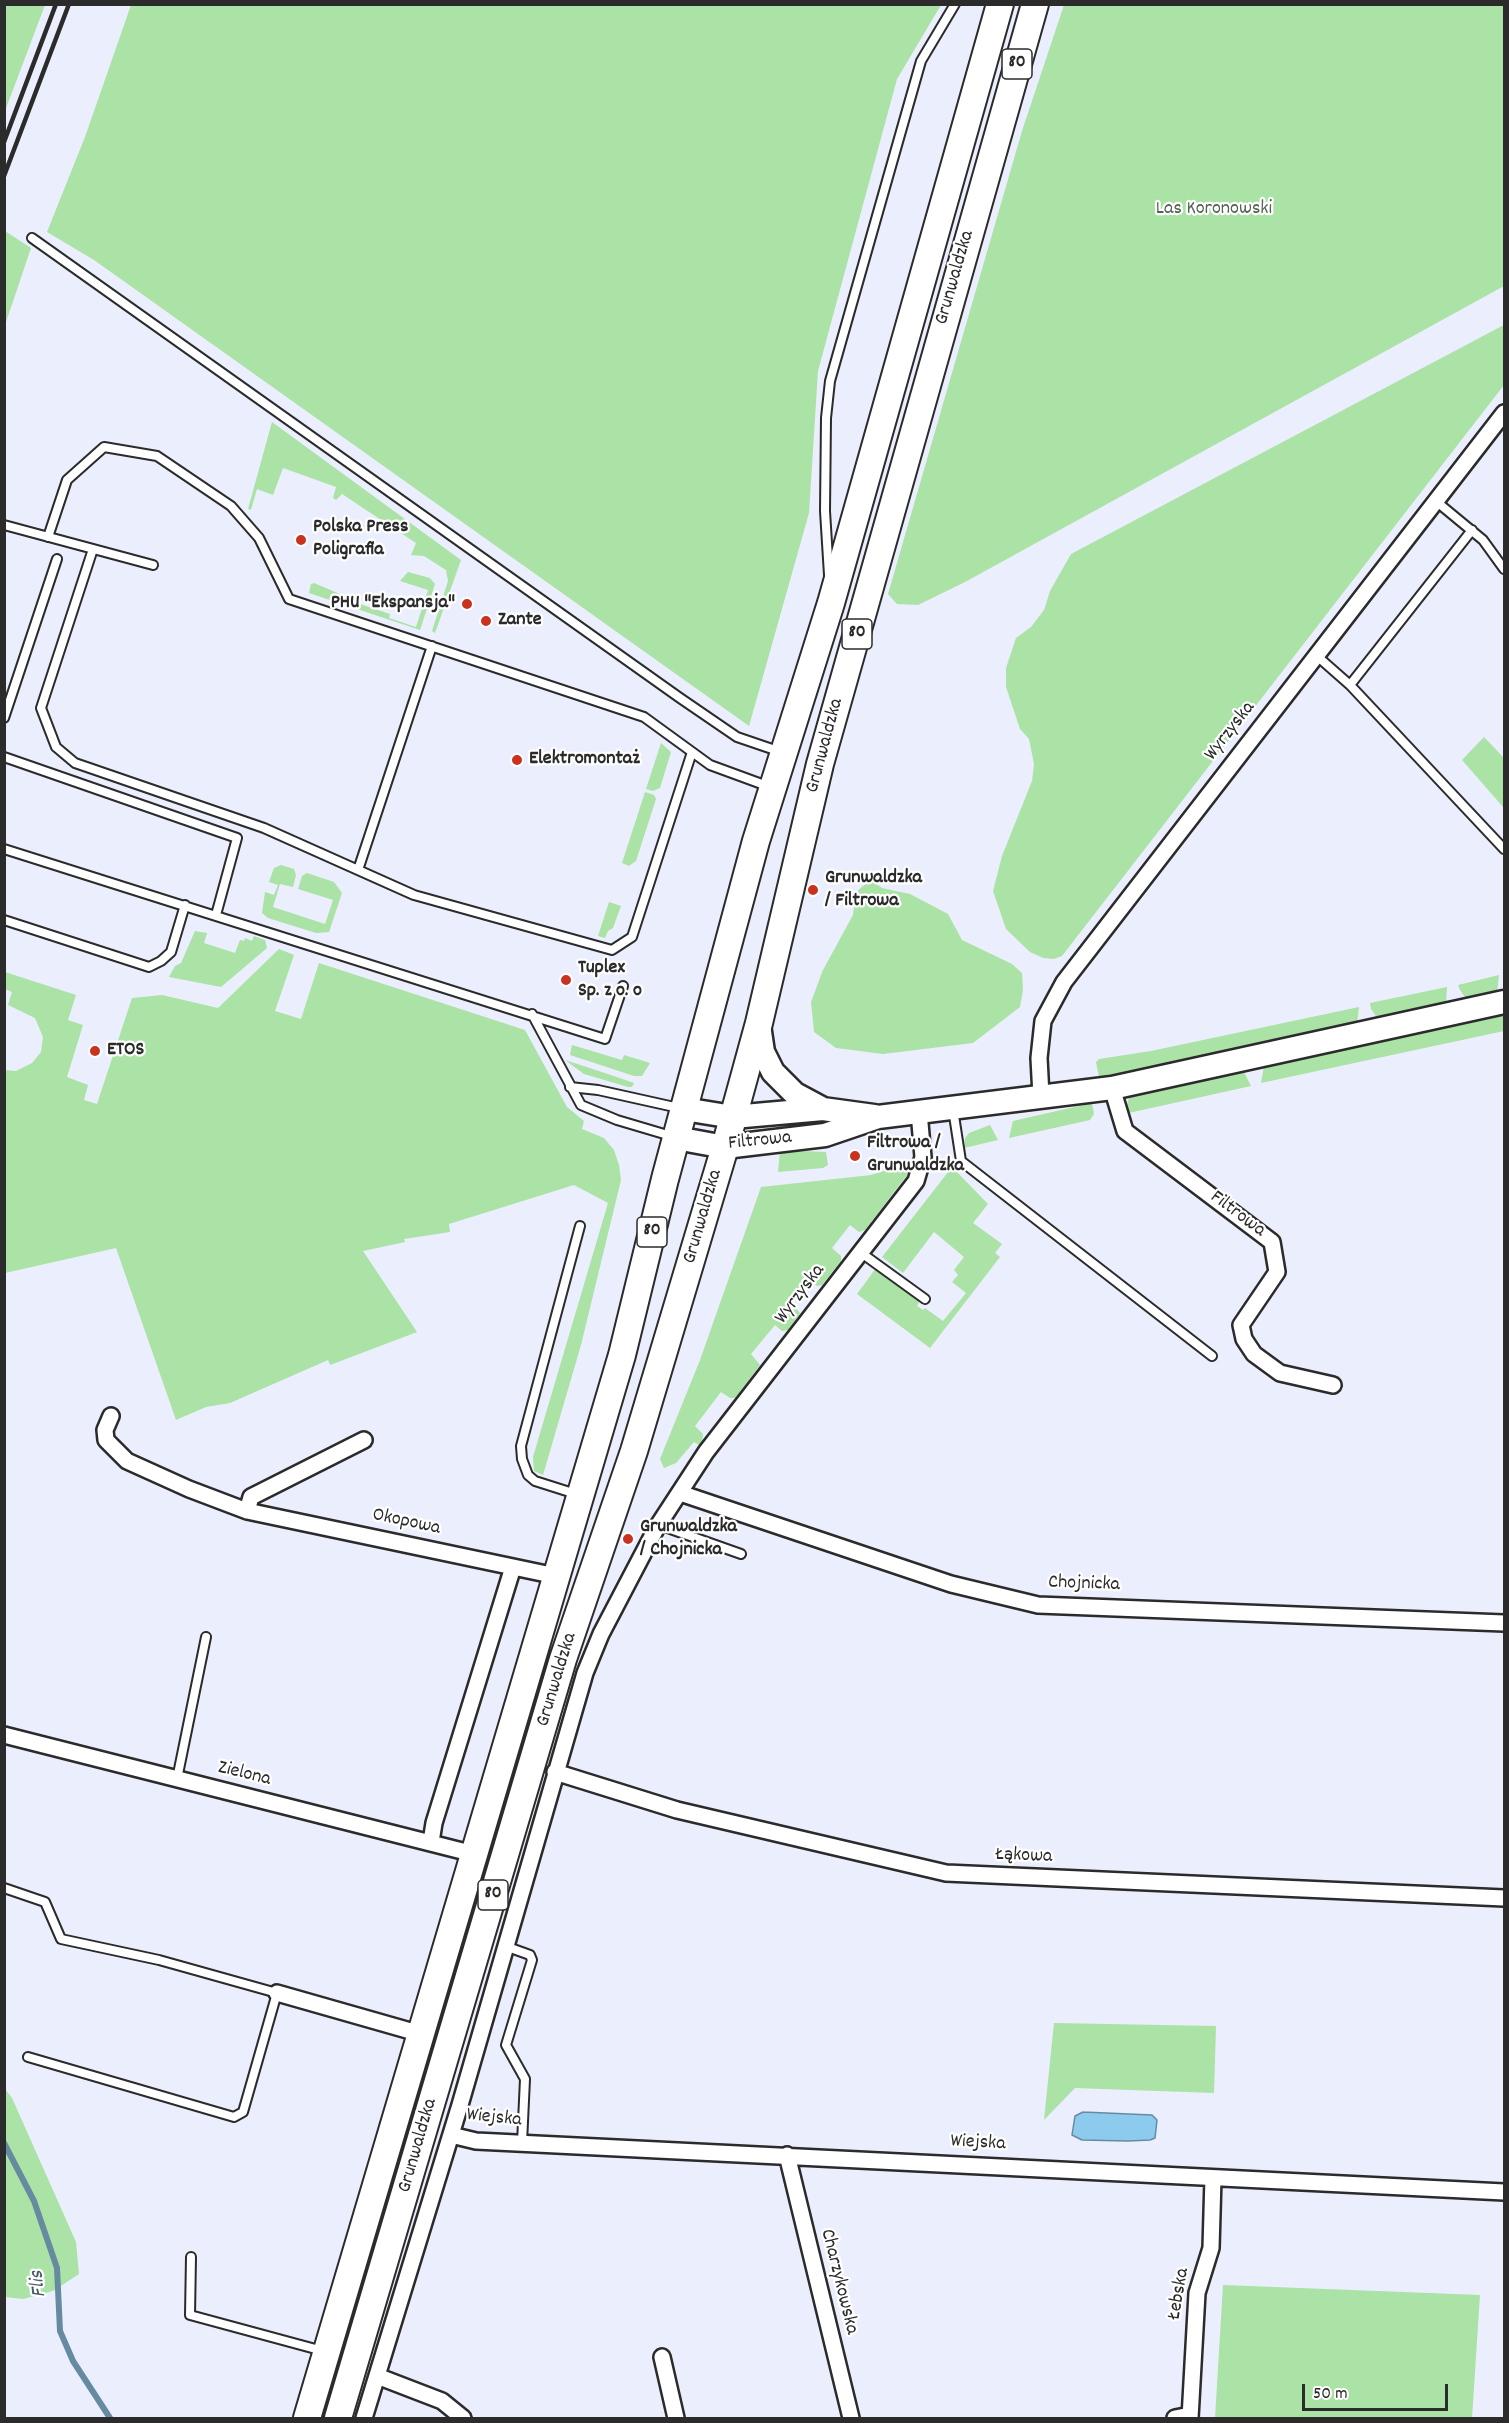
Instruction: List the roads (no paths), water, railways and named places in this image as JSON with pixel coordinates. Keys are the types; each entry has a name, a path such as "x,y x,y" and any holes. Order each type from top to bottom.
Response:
{"main road":[{"name":"Grunwaldzka","path":"307,2418 622,1355 676,1138 772,787 831,603 1000,4"},
{"name":"Grunwaldzka","path":"338,2418 563,1659 634,1451 725,1147 759,1023 820,764 1035,4"}],"street":[{"name":"Wyrzyska","path":"1041,1096 1041,1032 1045,1016 1064,982 1504,413"},
{"name":"Filtrowa","path":"676,1138 725,1147 825,1135 878,1117 1112,1088 1504,1002"},
{"path":"759,1023 764,1052 773,1072 795,1094 823,1109"},
{"name":"Filtrowa","path":"1112,1088 1125,1131 1272,1242 1277,1272 1241,1325 1244,1340 1254,1354 1280,1373 1333,1385"},
{"name":"Filtrowa","path":"684,1109 733,1117 823,1109 878,1117"},
{"name":"Wyrzyska","path":"364,2418 450,2135 555,1772 585,1673 601,1634 659,1525 706,1452 919,1175 923,1157 919,1112"},
{"name":"Okopowa","path":"111,1416 105,1430 106,1440 127,1461 189,1489 247,1511 556,1576"},
{"path":"247,1511 251,1497 364,1440"},
{"name":"Chojnicka","path":"680,1492 951,1584 1038,1605 1504,1623"},
{"path":"431,1842 434,1823 513,1567"},
{"name":"Zielona","path":"4,1735 474,1854"},
{"name":"Łąkowa","path":"555,1772 677,1810 946,1873 1504,1898"},
{"path":"277,1993 421,2034"},
{"name":"Wiejska","path":"450,2135 476,2141 1504,2192"},
{"name":"Charzykowska","path":"787,2155 851,2418"},
{"name":"Łebska","path":"1190,2417 1197,2293 1211,2248 1213,2178"},
{"path":"662,2357 676,2418"},
{"path":"377,2376 442,2401 463,2418"},
{"path":"1175,2418 1190,2417"}],"lane":[{"path":"831,603 825,511 826,418 830,381 921,62 955,4"},
{"path":"32,238 680,698 737,737 783,753"},
{"path":"48,537 67,480 104,447 157,456 231,506 259,538 290,599 644,717 716,768 772,787"},
{"path":"1437,502 1472,530 1495,553 1504,570"},
{"path":"4,525 153,565"},
{"path":"1350,685 1472,530"},
{"path":"93,549 41,708 56,747 75,763 264,828 414,895 612,950 632,937 692,752"},
{"path":"4,718 57,559"},
{"path":"358,870 432,646"},
{"path":"1317,656 1350,685 1504,849"},
{"path":"4,757 237,838 216,915"},
{"path":"4,849 532,1014 605,1039 623,986"},
{"path":"4,920 149,967 161,961 171,952 185,905"},
{"path":"532,1014 581,1105 676,1138"},
{"path":"570,1087 626,1095 684,1109"},
{"path":"952,1108 961,1161 1212,1356"},
{"path":"580,1226 521,1446 525,1469 535,1481 580,1496"},
{"path":"860,1252 925,1299"},
{"path":"659,1525 741,1554"},
{"path":"177,1779 206,1637"},
{"path":"4,1888 45,1902 61,1940 159,1960 277,1993 243,2112 234,2117 28,2057"},
{"path":"505,1947 530,1955 532,1960 506,2045 525,2079 522,2143"},
{"path":"190,2257 189,2315 327,2352"}],"water":[{"path":"1083,2112 1152,2115 1157,2120 1155,2138 1128,2141 1082,2140 1072,2135 1075,2116"}],"waterway":[{"name":"Flis","path":"4,2143 34,2201 57,2268 60,2331 73,2361 110,2418"}],"railway":[{"path":"4,142 56,4"},
{"path":"4,176 69,4"}],"place":[{"name":"Polska Press Poligrafia","path":"301,540"},
{"name":"PHU \"Ekspansja\"","path":"467,604"},
{"name":"Zante","path":"486,621"},
{"name":"Elektromontaż","path":"517,760"},
{"name":"Grunwaldzka / Filtrowa","path":"813,890"},
{"name":"Tuplex Sp. z o. o","path":"566,980"},
{"name":"ETOS","path":"95,1051"},
{"name":"Filtrowa / Grunwaldzka","path":"855,1156"},
{"name":"Grunwaldzka / Chojnicka","path":"628,1539"}],"park label":[{"name":"Las Koronowski","path":"1214,210"}]}
